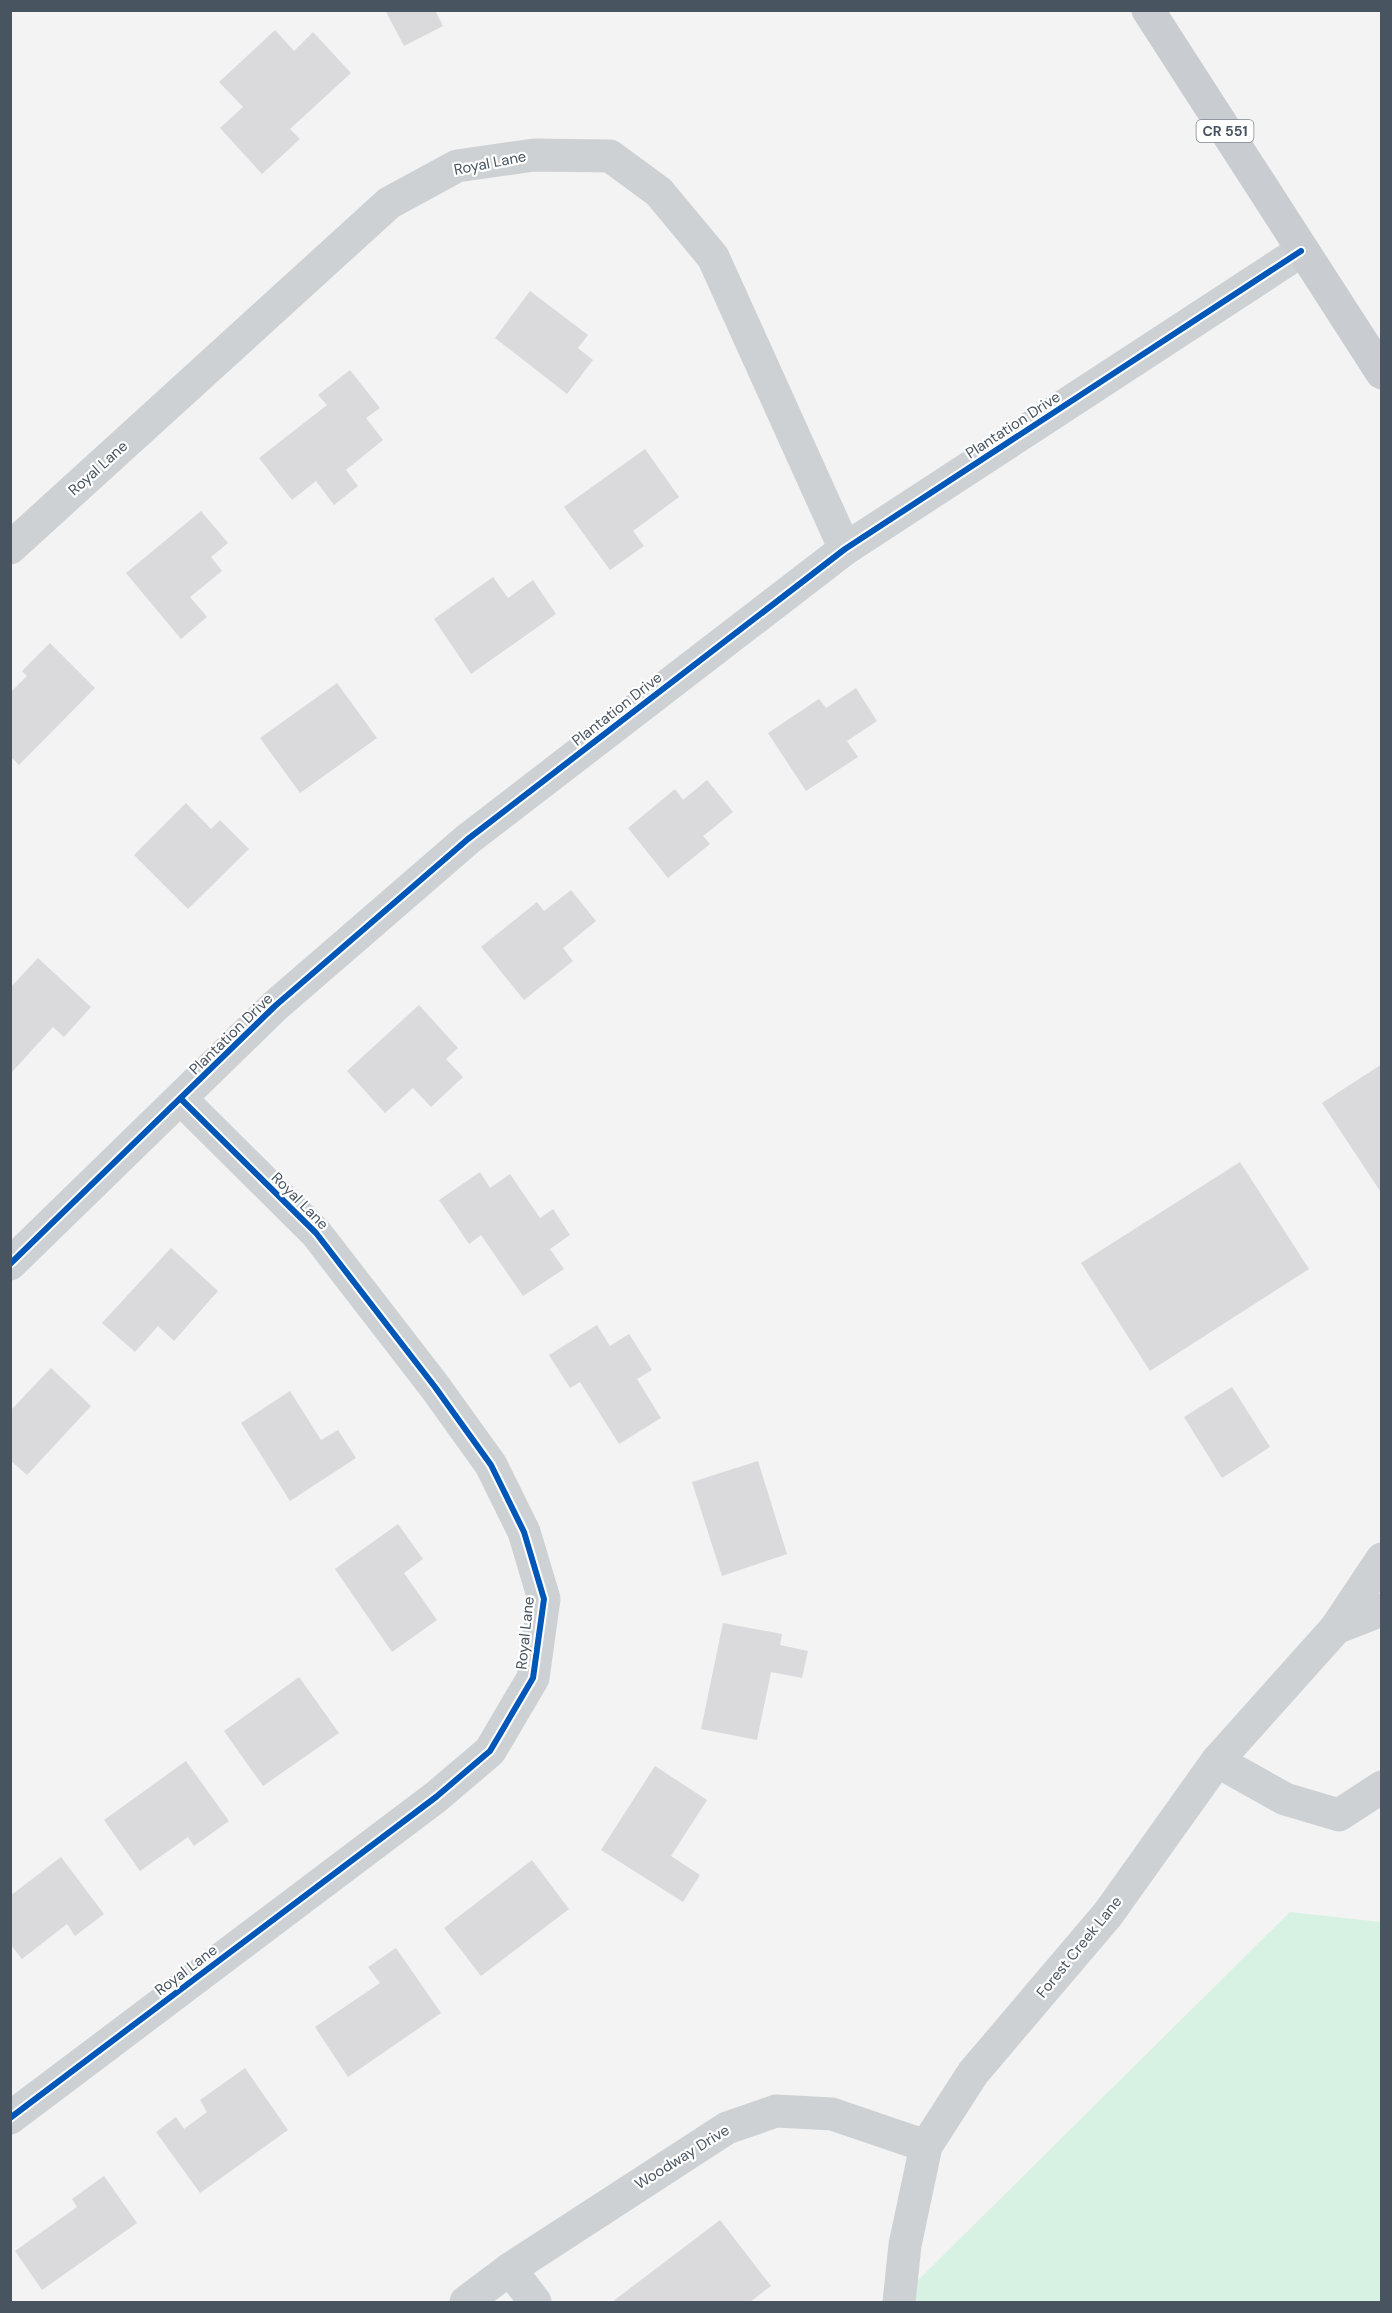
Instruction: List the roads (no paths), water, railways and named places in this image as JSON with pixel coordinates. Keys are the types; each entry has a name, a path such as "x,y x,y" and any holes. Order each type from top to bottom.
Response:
{"main road":[{"name":"CR 551","path":"1148,10 1301,251 1382,373"}],"street":[{"name":"Royal Lane","path":"10,548 389,203 457,166 544,155 610,156 659,192 714,257 845,549"},
{"name":"Plantation Drive","path":"10,1264 275,1006 468,839 845,549 1301,251"},
{"name":"Royal Lane","path":"10,2118 436,1797 490,1751 533,1678 544,1599 524,1532 490,1465 435,1387 316,1233 181,1099"},
{"name":"Forest Creek Lane","path":"899,2302 905,2245 926,2146 973,2073 1108,1914 1217,1761 1336,1628 1382,1559"},
{"name":"Forest Creek Lane","path":"1336,1628 1382,1610"},
{"path":"1217,1761 1285,1799 1339,1815 1382,1787"},
{"name":"Woodway Drive","path":"466,2302 510,2268 727,2128 776,2111 832,2114 926,2146"},
{"path":"510,2268 536,2302"}]}
